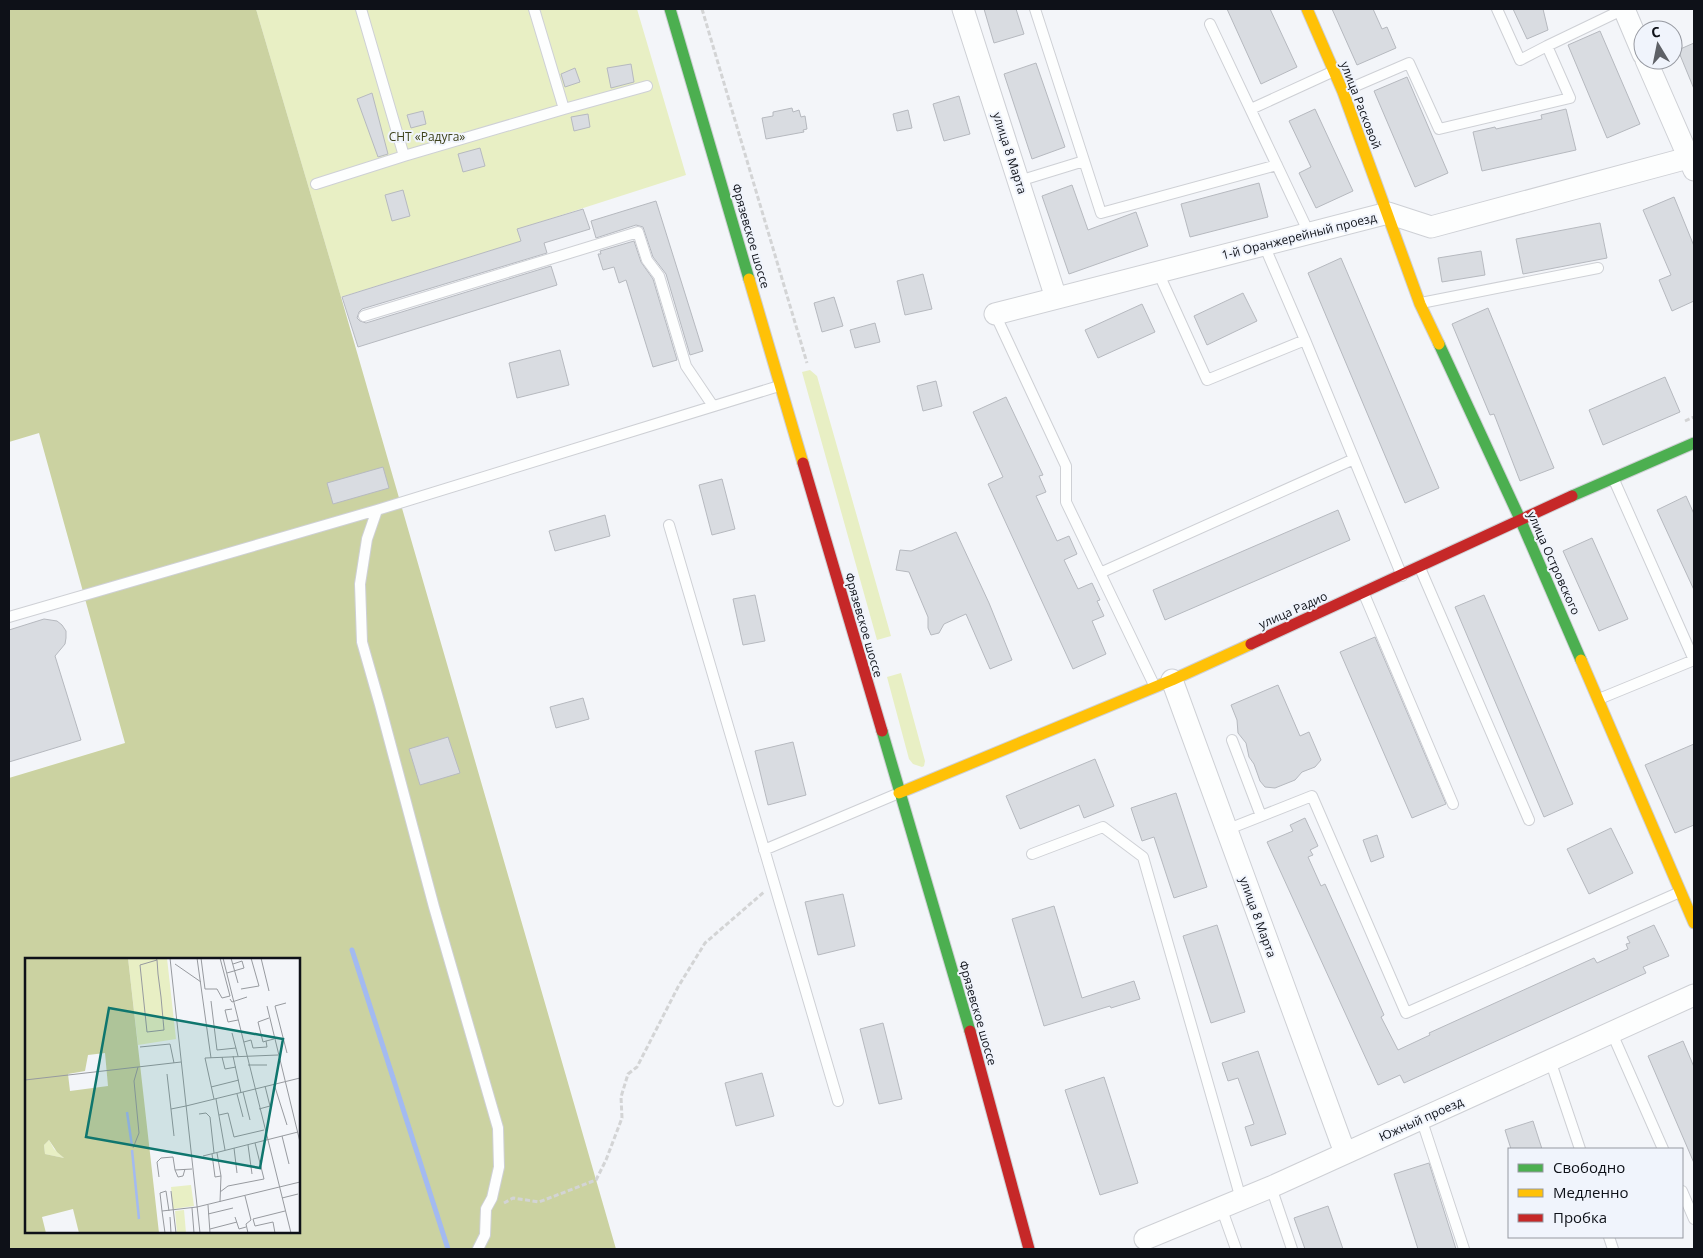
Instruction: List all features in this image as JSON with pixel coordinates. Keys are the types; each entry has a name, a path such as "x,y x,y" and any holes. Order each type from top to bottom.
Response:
{"main road":[{"name":"Фрязевское шоссе","path":"670,9 974,1045 1029,1249"},
{"name":"улица Расковой","path":"1307,9 1343,92 1388,213"},
{"name":"улица Островского","path":"1388,213 1420,304 1520,519 1694,923"},
{"name":"улица Радио","path":"899,793 1164,684 1402,576 1520,519 1694,443"}],"street":[{"name":"улица 8 Марта","path":"963,9 1056,298"},
{"path":"1624,9 1633,30"},
{"path":"1650,70 1691,165"},
{"name":"1-й Оранжерейный проезд","path":"995,314 1388,213 1431,227 1691,165"},
{"name":"улица 8 Марта","path":"1164,684 1226,830 1345,1153"},
{"name":"Южный проезд","path":"1145,1239 1271,1187 1694,994"}],"lane":[{"path":"361,9 404,156"},
{"path":"534,9 564,109"},
{"path":"1035,9 1101,213 1277,165"},
{"path":"1497,9 1520,60 1624,9"},
{"path":"1210,24 1309,233"},
{"path":"1343,92 1409,63 1439,129 1570,98 1547,46"},
{"path":"1250,109 1334,72"},
{"path":"316,184 404,156 647,86"},
{"path":"1019,181 1084,161"},
{"path":"364,316 638,232 648,260 659,276 686,366 713,406"},
{"path":"1264,245 1402,576"},
{"path":"1420,304 1598,268"},
{"path":"1158,272 1207,380 1305,340"},
{"path":"995,314 1066,466 1066,502 1100,573 1164,684"},
{"path":"9,617 377,510 780,386"},
{"path":"1100,573 1354,459"},
{"path":"1598,699 1694,660 1613,478"},
{"path":"377,510 366,539 360,584 362,642 434,907 498,1128 500,1167 492,1198 486,1209 485,1235 478,1249"},
{"path":"669,525 838,1101"},
{"path":"1419,568 1529,820"},
{"path":"1364,593 1453,804"},
{"path":"1232,740 1261,816"},
{"path":"764,850 899,793"},
{"path":"1226,830 1312,796 1406,1013 1681,891"},
{"path":"1032,854 1103,827 1143,856 1241,1199"},
{"path":"1612,1031 1663,1148"},
{"path":"1550,1060 1580,1148"},
{"path":"1422,1118 1464,1249"},
{"path":"1271,1187 1292,1249"},
{"path":"1683,1193 1694,1220"},
{"path":"1221,1207 1236,1249"}],"path":[{"path":"702,9 807,363"},
{"path":"502,1204 513,1198 540,1202 596,1180 622,1118 621,1096 628,1074 637,1067 705,942 774,884"}],"green space":[{"path":"9,9 256,9 616,1249 9,1249 9,778 125,743 39,433 9,442"},
{"name":"СНТ «Радуга»","path":"256,9 637,9 686,175 518,229 521,241 341,297"},
{"path":"810,370 817,376 891,636 877,640 802,372"},
{"path":"901,673 925,761 922,767 913,764 909,759 887,677"}],"building":[{"path":"984,9 1016,9 1024,34 994,43"},
{"path":"1227,9 1270,9 1297,67 1261,84"},
{"path":"1332,9 1373,9 1382,29 1387,27 1396,48 1357,65"},
{"path":"1513,9 1543,9 1548,30 1527,39"},
{"path":"1600,31 1640,124 1607,138 1568,45"},
{"path":"1694,43 1694,89 1683,62 1683,48"},
{"path":"1036,63 1065,147 1032,159 1004,74"},
{"path":"631,64 634,82 611,88 607,68"},
{"path":"575,68 580,82 565,87 561,74"},
{"path":"1407,77 1448,173 1415,187 1374,91"},
{"path":"372,93 388,154 378,157 357,99"},
{"path":"959,96 970,134 944,141 933,104"},
{"path":"792,108 793,112 799,110 801,117 805,116 807,129 803,130 804,132 766,139 762,118 773,116 773,112"},
{"path":"1315,109 1353,191 1316,208 1299,173 1311,167 1289,121"},
{"path":"1566,109 1576,150 1482,171 1473,132 1542,119 1541,115"},
{"path":"908,110 912,128 897,131 893,114"},
{"path":"423,111 426,124 411,128 407,115"},
{"path":"588,114 590,127 574,131 571,117"},
{"path":"480,148 485,166 463,172 458,154"},
{"path":"1259,183 1268,217 1190,237 1181,204"},
{"path":"1072,185 1088,230 1136,212 1148,246 1069,274 1042,196"},
{"path":"403,190 410,216 392,221 385,195"},
{"path":"1674,197 1694,246 1694,301 1672,311 1659,280 1671,275 1643,210"},
{"path":"656,201 703,351 690,355 666,274 653,257 643,227 636,225 596,238 591,221"},
{"path":"583,209 590,229 544,243 547,253 362,309 357,318 366,323 551,266 557,285 358,347 342,297 521,241 517,229"},
{"path":"1600,223 1607,258 1523,274 1516,239"},
{"path":"634,241 641,262 653,279 677,360 653,367 626,280 619,283 614,267 603,270 598,254 601,254 600,251"},
{"path":"1481,251 1485,275 1442,282 1438,258"},
{"path":"1341,258 1439,488 1405,503 1308,273"},
{"path":"923,274 932,309 905,315 897,281"},
{"path":"1243,293 1257,321 1207,345 1194,316"},
{"path":"834,297 843,326 822,332 814,303"},
{"path":"1142,304 1155,332 1098,358 1085,330"},
{"path":"1488,308 1554,468 1520,481 1494,414 1490,415 1452,324"},
{"path":"875,323 880,342 855,348 850,330"},
{"path":"560,350 569,385 517,398 509,363"},
{"path":"1665,377 1680,412 1603,445 1589,410"},
{"path":"936,381 942,406 923,411 917,386"},
{"path":"1006,397 1043,475 1039,476 1046,492 1036,496 1057,541 1069,536 1077,554 1064,560 1078,589 1092,583 1100,600 1097,601 1104,616 1092,621 1106,654 1073,669 988,484 1003,477 973,412"},
{"path":"383,467 389,488 333,504 327,483"},
{"path":"722,479 735,529 712,535 699,485"},
{"path":"1686,496 1694,514 1694,590 1657,510"},
{"path":"1338,510 1350,540 1165,620 1153,590"},
{"path":"605,515 610,536 555,551 549,531"},
{"path":"956,532 989,603 1012,660 990,669 966,614 944,624 939,633 931,635 928,628 928,617 909,572 896,570 900,550 911,551"},
{"path":"1592,538 1628,619 1599,631 1563,551"},
{"path":"755,595 765,641 743,645 733,599"},
{"path":"1484,595 1573,804 1544,817 1455,607"},
{"path":"44,619 57,621 66,631 65,644 55,656 81,740 9,762 9,630"},
{"path":"1375,637 1446,804 1412,818 1340,652"},
{"path":"1278,685 1300,736 1309,732 1321,760 1315,767 1302,772 1295,780 1275,788 1265,787 1260,781 1254,764 1249,757 1246,743 1238,733 1237,720 1231,705"},
{"path":"583,698 589,719 556,728 550,707"},
{"path":"448,737 460,773 420,785 409,749"},
{"path":"793,742 806,795 768,805 755,751"},
{"path":"1694,744 1694,825 1675,833 1645,765"},
{"path":"1095,759 1114,806 1084,818 1079,805 1020,829 1006,796"},
{"path":"1176,793 1207,887 1174,898 1154,837 1142,841 1131,808"},
{"path":"1305,818 1318,846 1310,850 1313,855 1308,857 1321,886 1325,884 1384,1015 1381,1017 1398,1050 1430,1035 1429,1033 1594,958 1597,963 1628,949 1626,944 1630,943 1627,937 1654,925 1669,956 1643,967 1646,973 1404,1083 1400,1075 1378,1085 1267,842 1293,831 1290,825"},
{"path":"1611,828 1633,873 1589,894 1567,849"},
{"path":"1377,835 1384,857 1371,862 1363,840"},
{"path":"843,894 855,946 818,955 805,902"},
{"path":"1054,906 1082,998 1134,981 1140,999 1044,1026 1012,919"},
{"path":"1217,925 1245,1012 1211,1023 1183,936"},
{"path":"883,1023 902,1099 879,1104 860,1029"},
{"path":"1683,1041 1694,1067 1694,1163 1648,1056"},
{"path":"1258,1051 1286,1134 1251,1146 1245,1127 1254,1124 1238,1078 1228,1081 1222,1063"},
{"path":"762,1073 774,1116 736,1126 725,1083"},
{"path":"1104,1077 1138,1183 1100,1195 1065,1090"},
{"path":"1533,1121 1542,1148 1511,1148 1505,1130"},
{"path":"1429,1163 1456,1249 1418,1249 1394,1174"},
{"path":"1328,1206 1343,1249 1305,1249 1294,1218"}],"waterway":[{"path":"352,950 448,1249"}],"traffic: fast":[{"path":"670,9 749,279"},
{"path":"1439,344 1520,519 1581,660"},
{"path":"1572,496 1694,443"},
{"path":"882,731 970,1031"}],"traffic: slow":[{"path":"1307,9 1343,92 1420,304 1439,344"},
{"path":"749,279 803,463"},
{"path":"899,793 1172,680 1251,644"},
{"path":"1581,660 1694,923"}],"traffic: jam":[{"path":"803,463 882,731"},
{"path":"1251,644 1572,496"},
{"path":"970,1031 1029,1249"}]}
